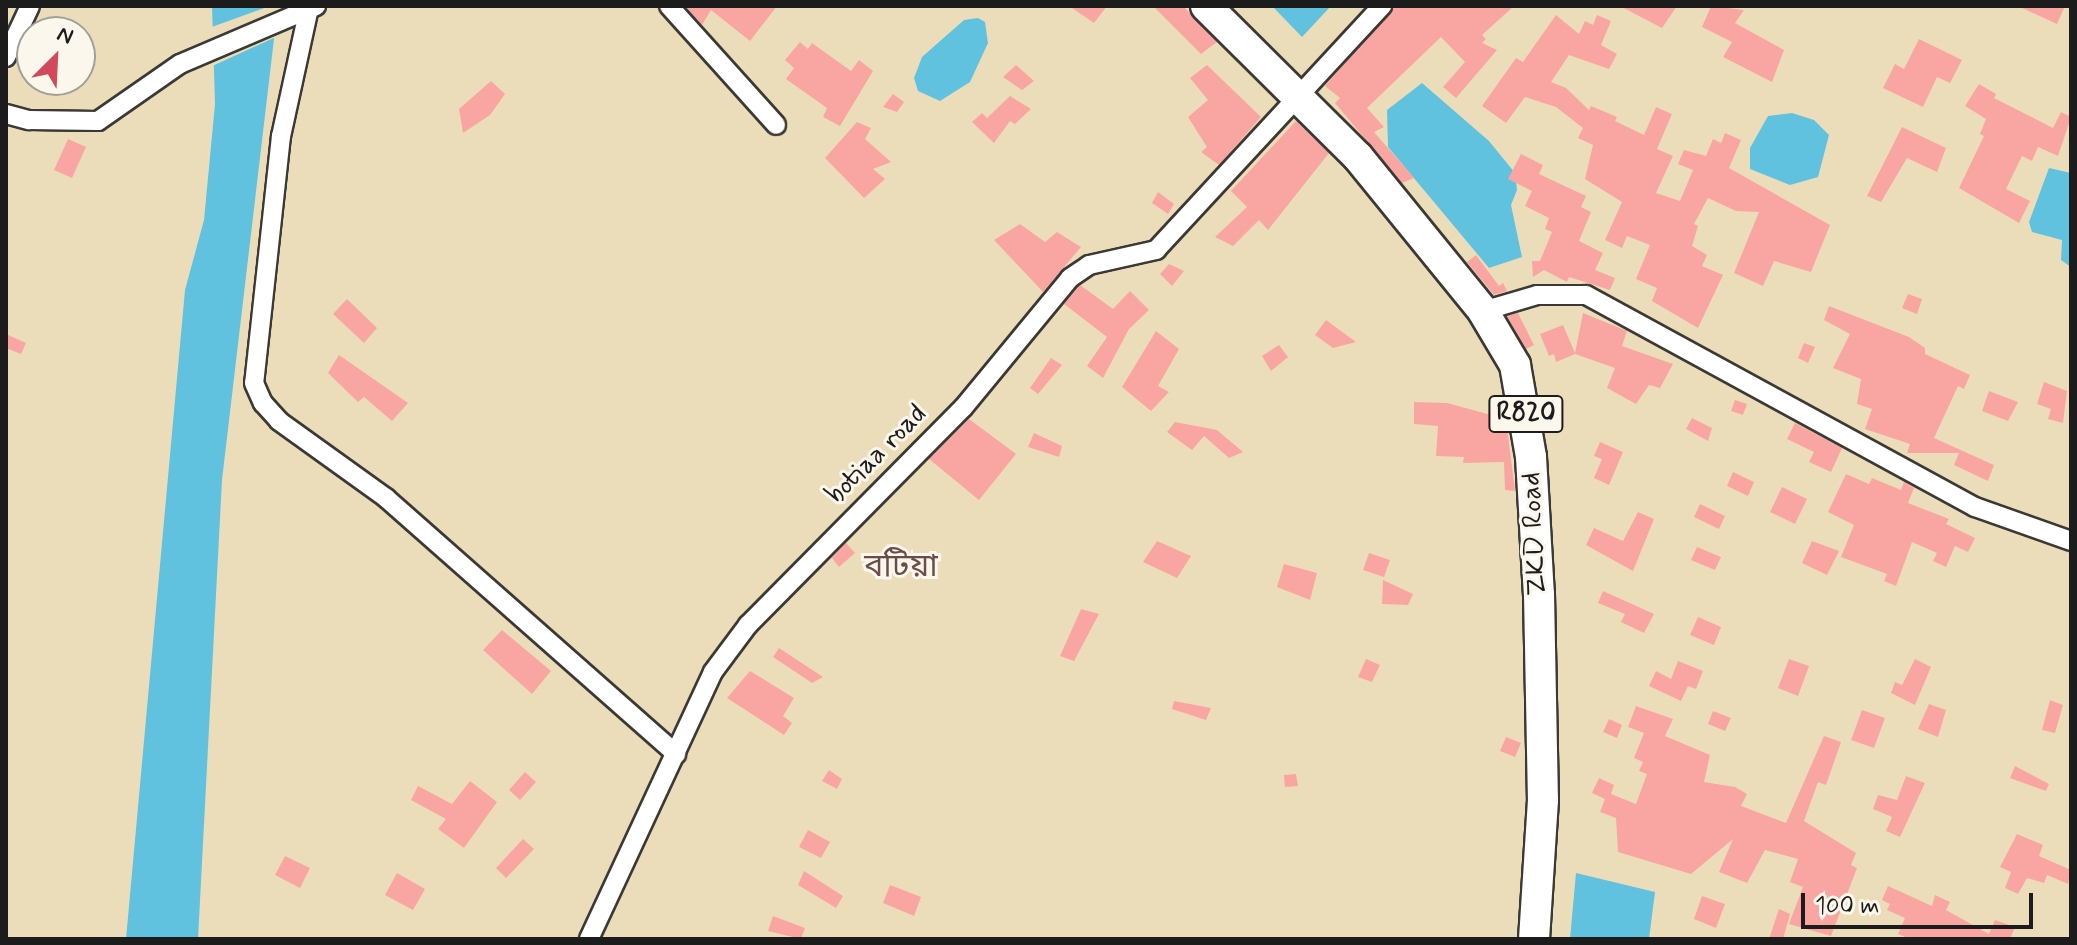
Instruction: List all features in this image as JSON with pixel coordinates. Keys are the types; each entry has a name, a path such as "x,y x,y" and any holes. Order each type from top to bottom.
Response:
{"main road":[{"name":"ZKD Road","path":"1206,6 1297,93 1358,157 1483,311 1515,365 1532,470 1543,800 1534,939"}],"street":[{"path":"6,57 30,6"},
{"path":"669,6 776,125"},
{"name":"botiaa road","path":"589,939 713,672 748,625 963,408 1070,278 1089,265 1156,250 1297,93 1382,6"},
{"path":"6,114 29,120 98,121 180,64 306,10"},
{"path":"306,10 281,136 254,383 263,403 279,421 446,550 676,754"},
{"path":"1483,311 1537,295 1586,295 1975,507 2071,541"}],"water":[{"path":"212,6 266,6 274,39 222,480 198,939 126,939 185,290 204,220 215,104"},
{"path":"1272,6 1331,6 1302,37"},
{"path":"978,18 985,22 988,43 970,82 940,101 918,91 914,78 922,57 964,20"},
{"path":"1422,83 1489,141 1515,173 1517,190 1511,205 1522,257 1489,268 1388,147 1387,110"},
{"path":"1792,113 1814,120 1829,135 1818,177 1790,185 1750,169 1750,148 1768,116"},
{"path":"2049,168 2071,173 2071,267 2061,260 2062,240 2032,232 2029,222"},
{"path":"1576,873 1655,892 1649,939 1570,939"}],"pier":[{"path":"270,6 278,36 210,67 209,28"}],"building":[{"path":"685,6 777,6 750,41 711,10 702,25"},
{"path":"1069,6 1107,6 1094,23"},
{"path":"1153,6 1183,6 1217,42 1201,54"},
{"path":"1394,6 1514,6 1482,35 1486,39 1482,43 1497,50 1456,98 1443,87 1465,62 1441,37 1367,108 1384,127 1374,132 1414,178 1402,183 1335,103 1340,98 1325,86"},
{"path":"1620,6 1677,6 1662,28"},
{"path":"1711,6 1744,10 1735,23 1784,50 1772,82 1723,57 1732,42 1702,27"},
{"path":"2018,6 2065,6 2057,24"},
{"path":"1556,15 1579,34 1585,21 1593,25 1597,15 1611,21 1601,45 1617,54 1609,69 1569,55 1551,82 1566,88 1589,110 1591,106 1617,117 1615,121 1644,135 1656,107 1672,114 1657,149 1673,156 1656,193 1680,201 1693,170 1678,164 1684,150 1706,156 1713,139 1721,143 1725,133 1741,140 1729,168 1830,225 1811,272 1774,261 1763,286 1734,273 1759,212 1736,211 1708,198 1694,224 1698,226 1692,246 1707,255 1702,266 1723,275 1698,328 1652,301 1657,288 1636,279 1650,245 1627,236 1622,248 1605,240 1622,202 1585,179 1593,145 1578,138 1583,128 1556,107 1525,97 1506,123 1482,106 1516,58 1523,62"},
{"path":"1919,39 1962,60 1950,83 1937,77 1923,107 1883,88 1895,64 1904,69"},
{"path":"800,42 808,49 812,43 851,71 859,60 873,71 840,126 823,117 827,108 786,79 794,68 785,60"},
{"path":"1016,65 1034,81 1022,90 1003,77"},
{"path":"1207,65 1261,117 1219,165 1201,152 1207,147 1188,117 1208,100 1190,78"},
{"path":"491,81 505,94 490,115 463,133 459,109"},
{"path":"1979,84 1996,94 1994,98 2053,128 2061,112 2071,117 2058,156 2038,147 2032,161 2022,156 2006,189 2030,201 2019,223 1959,188 1984,136 1980,134 1986,119 1965,106"},
{"path":"893,94 904,102 897,112 883,107"},
{"path":"1010,96 1031,109 1015,124 1010,121 994,143 972,122 982,113 987,118"},
{"path":"1296,121 1329,153 1268,230 1259,220 1233,246 1215,237 1247,207 1231,191"},
{"path":"857,122 871,128 865,139 891,162 873,169 885,179 864,198 825,158"},
{"path":"1902,127 1946,148 1937,172 1907,158 1881,202 1867,196"},
{"path":"68,139 86,147 72,178 54,170"},
{"path":"1521,154 1543,165 1539,174 1586,196 1581,207 1591,212 1579,241 1603,253 1595,270 1615,278 1610,290 1569,277 1567,282 1544,270 1533,277 1532,261 1540,261 1552,232 1545,229 1549,218 1525,206 1532,191 1508,179"},
{"path":"1158,192 1174,204 1168,214 1152,203"},
{"path":"1020,224 1045,242 1057,232 1081,247 1043,292 994,240"},
{"path":"1476,255 1499,286 1503,283 1507,291 1494,295 1467,262"},
{"path":"1169,264 1184,271 1172,286 1160,274"},
{"path":"1080,285 1113,309 1130,291 1149,310 1129,329 1103,378 1087,366 1107,337 1064,304"},
{"path":"1908,294 1922,299 1917,314 1902,308"},
{"path":"347,299 377,328 364,343 333,314"},
{"path":"1829,306 1909,337 1925,348 1925,354 1970,375 1964,389 1958,386 1934,438 1994,465 1988,481 1954,465 1959,453 1907,453 1910,444 1865,429 1872,409 1857,404 1861,379 1833,368 1850,334 1824,320"},
{"path":"1518,313 1534,345 1526,349 1507,316"},
{"path":"1583,313 1627,331 1622,346 1673,364 1660,388 1649,385 1636,404 1607,388 1615,368 1575,354 1556,362 1554,354 1549,356 1540,334 1563,325 1575,353"},
{"path":"1326,320 1356,342 1333,348 1315,335"},
{"path":"1156,331 1179,349 1158,386 1169,392 1151,411 1122,387"},
{"path":"6,334 26,343 21,354 6,348"},
{"path":"1804,343 1815,347 1808,363 1798,358"},
{"path":"1279,345 1288,357 1271,371 1262,356"},
{"path":"339,355 408,403 392,421 364,397 358,402 328,373"},
{"path":"1051,358 1062,365 1038,394 1030,388"},
{"path":"2044,382 2067,391 2063,423 2048,419 2051,409 2037,404"},
{"path":"1989,391 2018,402 2008,421 1982,411"},
{"path":"1735,400 1747,404 1743,415 1731,411"},
{"path":"1414,402 1447,403 1506,419 1515,491 1505,490 1504,462 1463,463 1464,457 1436,456 1438,426 1414,424"},
{"path":"1692,418 1712,428 1708,441 1686,429"},
{"path":"969,419 1016,454 979,500 929,459"},
{"path":"1175,422 1217,430 1243,452 1229,458 1204,436 1192,450 1167,432"},
{"path":"1795,423 1842,448 1831,472 1809,462 1814,452 1787,439"},
{"path":"1034,433 1062,446 1059,457 1028,447"},
{"path":"1600,442 1623,452 1609,485 1594,478 1602,459 1594,456"},
{"path":"1733,472 1754,482 1748,496 1727,486"},
{"path":"1846,474 1869,484 1872,478 1901,490 1904,482 1914,488 1908,503 1949,519 1946,524 1975,538 1968,552 1955,546 1946,567 1933,561 1937,553 1912,542 1896,586 1884,581 1887,574 1841,557 1854,525 1828,512"},
{"path":"1782,487 1807,499 1795,524 1770,512"},
{"path":"1700,504 1725,516 1719,529 1694,517"},
{"path":"1638,512 1654,519 1633,571 1586,545 1594,528 1623,541"},
{"path":"1157,541 1191,556 1177,578 1143,562"},
{"path":"1812,541 1839,551 1827,575 1802,563"},
{"path":"846,543 855,553 839,567 832,558"},
{"path":"1697,547 1721,557 1715,570 1691,560"},
{"path":"1369,553 1390,560 1384,577 1363,570"},
{"path":"1284,564 1317,573 1310,600 1277,587"},
{"path":"1383,580 1413,594 1408,605 1382,604"},
{"path":"1603,591 1654,614 1644,633 1621,622 1625,614 1598,603"},
{"path":"1081,609 1099,614 1074,661 1060,656"},
{"path":"1698,617 1721,627 1714,645 1690,635"},
{"path":"502,630 551,671 532,694 483,650"},
{"path":"779,648 823,677 812,683 773,657"},
{"path":"1366,659 1380,665 1372,682 1358,677"},
{"path":"1789,659 1809,666 1798,696 1778,688"},
{"path":"1915,659 1931,667 1915,705 1891,693 1895,682 1902,685"},
{"path":"1678,661 1703,671 1696,689 1688,686 1681,701 1649,686 1656,671 1671,679"},
{"path":"750,671 794,698 783,716 792,723 784,735 727,698"},
{"path":"2050,700 2063,705 2055,733 2042,730"},
{"path":"1174,701 1211,708 1206,720 1172,709"},
{"path":"1929,704 1946,710 1938,737 1918,729"},
{"path":"1636,706 1673,719 1665,736 1710,755 1704,782 1735,787 1747,794 1741,806 1786,823 1824,736 1841,742 1826,785 1818,782 1804,821 1856,853 1851,865 1857,868 1831,936 1789,924 1803,887 1790,882 1798,859 1765,850 1747,883 1719,872 1733,839 1691,874 1618,852 1616,818 1600,812 1605,799 1592,793 1599,778 1614,785 1611,794 1636,804 1647,774 1639,771 1643,762 1634,758 1644,733 1628,727"},
{"path":"1862,710 1885,718 1874,748 1851,740"},
{"path":"1713,711 1731,718 1725,731 1708,724"},
{"path":"1609,719 1622,725 1617,738 1603,732"},
{"path":"1506,737 1521,743 1515,757 1500,751"},
{"path":"2015,766 2049,784 2046,791 2010,778"},
{"path":"829,770 842,779 837,789 822,781"},
{"path":"525,772 536,782 520,800 509,790"},
{"path":"1296,774 1298,786 1285,787 1284,775"},
{"path":"1906,776 1925,783 1900,837 1886,831 1892,817 1873,809 1878,795 1897,800"},
{"path":"470,781 497,802 464,848 438,829 446,819 411,800 418,786 452,804"},
{"path":"808,830 830,842 821,858 799,847"},
{"path":"2017,834 2043,845 2039,856 2071,870 2068,884 2047,875 2044,883 2027,878 2018,894 2005,888 2011,872 2000,867"},
{"path":"523,839 534,849 506,878 496,868"},
{"path":"285,856 310,868 300,888 275,875"},
{"path":"804,871 843,896 836,908 798,885"},
{"path":"397,873 425,889 413,910 385,895"},
{"path":"890,885 921,897 914,916 883,903"},
{"path":"1888,886 1932,906 1935,895 1950,902 1946,910 1989,934 1995,920 2015,927 2010,939 1910,939 1898,934 1905,918 1887,910 1890,904 1882,900"},
{"path":"1702,896 1725,904 1716,928 1694,919"},
{"path":"1779,909 1790,914 1783,939 1769,939"},
{"path":"773,916 805,928 801,939 768,931"}],"district":[{"name":"বটিয়া","path":"901,567"}]}
